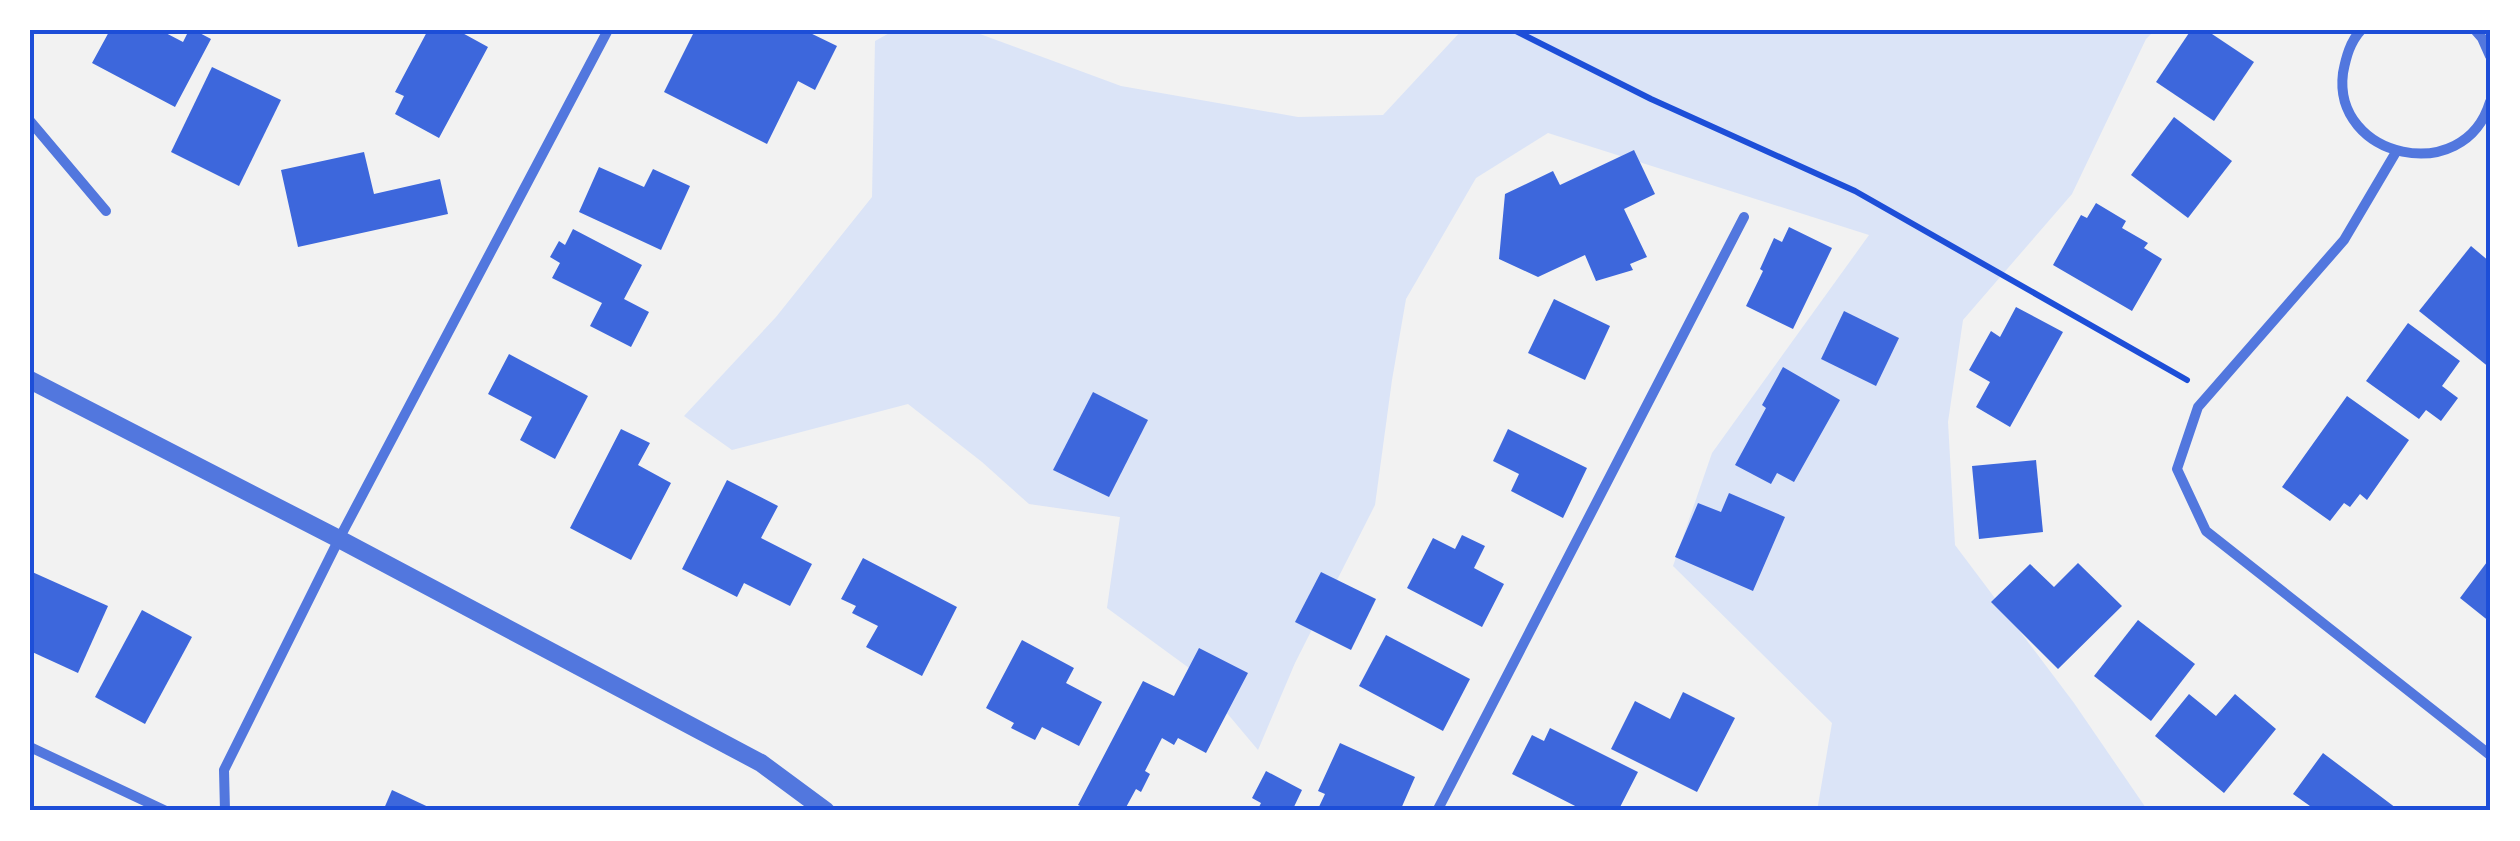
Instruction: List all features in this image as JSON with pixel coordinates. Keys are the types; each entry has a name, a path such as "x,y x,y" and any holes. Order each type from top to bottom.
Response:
{"street":[{"path":"225,811 224,770 339,539 608,30"},
{"path":"2361,30 2346,56 2342,80 2346,103 2374,141 2396,152 2422,155 2448,149 2470,134 2490,102"},
{"path":"2475,30 2490,56"},
{"path":"30,121 106,210"},
{"path":"2396,152 2344,240 2198,407 2177,469 2206,531 2490,754"},
{"path":"1437,811 1744,217"},
{"path":"30,380 761,763 826,811"},
{"path":"30,748 166,811"}],"path":[{"path":"1514,30 1651,99 1855,191 2210,393"}],"shaded area":[{"path":"895,30 969,30 1121,86 1298,117 1383,115 1462,30 2155,30 2146,39 2072,194 1963,320 1948,422 1955,545 2074,703 2148,811 1817,811 1832,723 1673,566 1712,453 1869,235 1548,133 1476,178 1406,299 1375,505 1295,663 1258,750 1189,668 1107,608 1120,517 1029,504 908,404 732,450 684,416 776,317 872,197 875,41"}],"building":[{"path":"110,30 160,30 183,42 189,30 194,30 211,39 175,107 92,63"},
{"path":"428,30 457,30 488,47 439,138 395,114 404,96 395,92"},
{"path":"695,30 804,30 837,46 815,90 798,81 767,144 664,92"},
{"path":"2191,30 2206,30 2254,62 2214,121 2156,82"},
{"path":"212,67 281,100 239,186 171,152"},
{"path":"2174,117 2232,161 2188,218 2131,175"},
{"path":"1634,150 1655,194 1624,209 1647,257 1630,264 1633,270 1596,281 1585,255 1538,277 1499,259 1505,194 1553,171 1560,185"},
{"path":"364,152 374,194 440,179 448,214 298,247 281,170"},
{"path":"599,167 644,187 653,169 690,186 661,250 579,212"},
{"path":"2096,203 2126,221 2122,228 2148,243 2144,248 2162,259 2132,311 2053,265 2081,215 2087,218"},
{"path":"1789,227 1832,248 1793,329 1746,306 1774,238 1782,242"},
{"path":"573,229 642,265 624,299 649,312 631,347 590,326 602,303 552,278 560,263 550,257 559,241 565,245"},
{"path":"2471,246 2490,262 2490,368 2419,311"},
{"path":"1554,299 1610,326 1585,380 1528,353"},
{"path":"2016,307 2063,332 2010,427 1976,407 1990,382 1969,370 1991,331 2000,337"},
{"path":"1844,311 1899,338 1876,386 1821,359"},
{"path":"2408,323 2460,361 2442,386 2458,398 2441,421 2426,410 2419,419 2366,381"},
{"path":"509,354 588,396 555,459 520,440 532,417 488,394"},
{"path":"1783,367 1840,400 1794,482 1777,473 1771,484 1735,465"},
{"path":"1093,392 1148,420 1109,497 1053,470"},
{"path":"2347,396 2409,440 2367,500 2360,494 2350,507 2344,503 2330,521 2282,487"},
{"path":"621,429 650,443 638,465 671,483 631,560 570,528"},
{"path":"1508,429 1587,468 1563,518 1511,491 1519,474 1493,461"},
{"path":"2036,460 2043,532 1979,539 1972,466"},
{"path":"727,480 778,506 761,538 812,564 790,606 744,583 737,597 682,569"},
{"path":"1729,493 1785,517 1753,591 1675,557 1698,503 1721,512"},
{"path":"1462,535 1485,546 1474,568 1504,584 1482,627 1407,588 1433,538 1455,549"},
{"path":"863,558 957,607 922,676 866,647 878,626 852,613 856,606 841,599"},
{"path":"2490,558 2490,622 2460,598"},
{"path":"2078,563 2122,606 2058,669 1991,602 2030,564 2054,587"},
{"path":"30,571 108,606 78,673 30,651"},
{"path":"1321,572 1376,599 1351,650 1295,622"},
{"path":"142,610 192,637 145,724 95,697"},
{"path":"2138,620 2195,664 2151,721 2094,676"},
{"path":"1386,635 1470,679 1443,731 1359,686"},
{"path":"1022,640 1074,668 1066,683 1102,702 1079,746 1042,727 1035,740 1011,728 1014,723 986,708"},
{"path":"1199,648 1248,673 1206,753 1178,738 1174,745 1162,738 1145,771 1150,774 1141,792 1136,789 1124,811 1091,811 1078,805 1143,681 1174,696"},
{"path":"1683,692 1735,718 1697,792 1611,749 1635,701 1670,719"},
{"path":"2189,694 2216,716 2235,694 2276,729 2224,793 2155,736"},
{"path":"1550,728 1638,772 1618,811 1585,811 1512,774 1532,735 1544,741"},
{"path":"1340,743 1415,777 1400,811 1317,811 1325,794 1318,791"},
{"path":"2323,753 2400,811 2307,811 2310,806 2293,794"},
{"path":"1266,771 1302,790 1292,811 1257,811 1261,803 1252,798"},
{"path":"392,790 437,811 383,811"}]}
